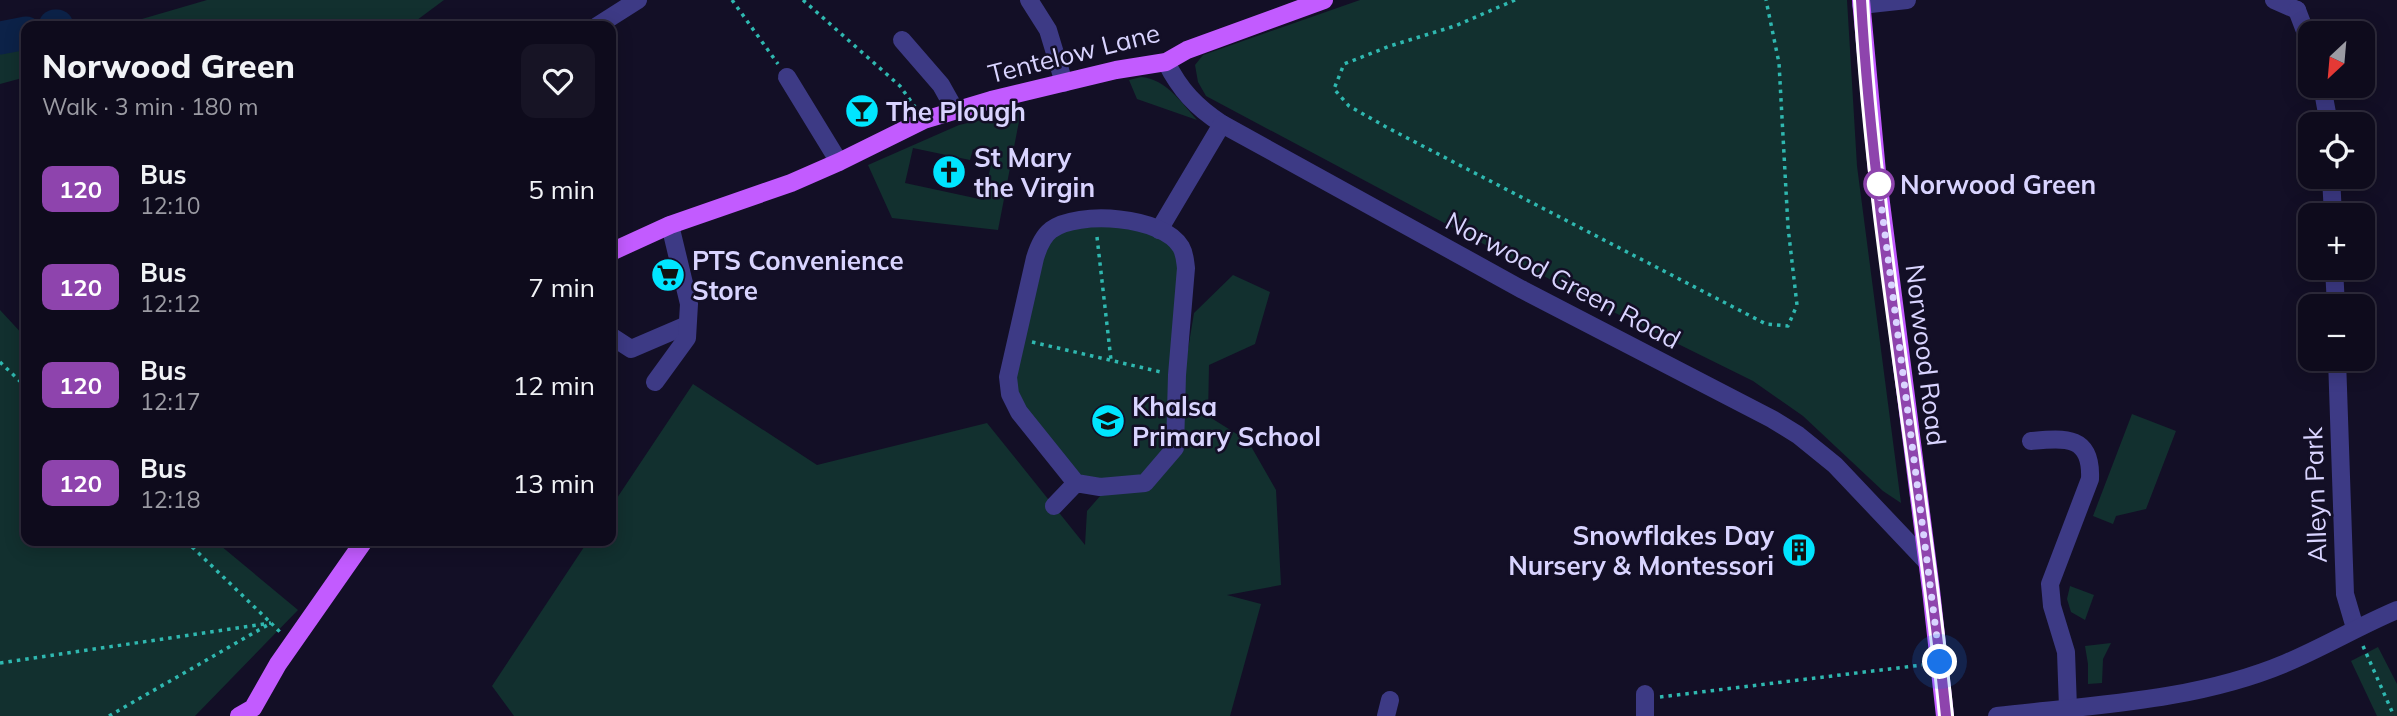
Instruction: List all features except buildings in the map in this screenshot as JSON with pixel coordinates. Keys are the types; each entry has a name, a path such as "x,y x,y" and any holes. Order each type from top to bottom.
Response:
{"main road":[{"name":"Tentelow Lane","path":"616,250 670,225 742,202 839,162 924,120 1128,67 1166,62 1187,50 1324,0"},
{"name":"Norwood Road","path":"1861,3 1877,172 1945,716"},
{"path":"251,713 293,643 361,546"}],"street":[{"path":"605,21 638,0"},
{"path":"1029,0 1048,30 1064,83"},
{"path":"1861,3 1907,0"},
{"path":"2274,0 2299,5"},
{"path":"902,40 941,85 955,110"},
{"name":"Norwood Green Road","path":"1166,62 1191,102 1222,124 1523,290 1798,435 1835,465 1926,561"},
{"path":"787,77 839,162"},
{"path":"1159,230 1203,170 1222,124"},
{"path":"1095,217 1113,217 1159,230 1180,246 1185,257 1175,448 1145,483 1100,487 1076,482 1018,412 1010,394 1008,377 1040,243 1049,231 1066,222 1095,217"},
{"path":"655,382 687,338 689,304 670,225"},
{"path":"616,339 631,349 687,326"},
{"name":"Alleyn Park","path":"2337,371 2345,594 2355,628"},
{"path":"2031,441 2065,438 2082,446 2091,462 2090,479 2050,584 2052,606 2066,652 2068,708"},
{"path":"1054,506 1076,482"},
{"path":"1997,716 2145,700 2209,688 2285,663 2397,610"}],"path":[{"path":"732,0 787,77"},
{"path":"803,0 900,86 924,120"},
{"path":"1515,0 1455,26 1390,46 1344,64 1334,89 1349,106 1401,134 1766,324 1788,326 1797,305 1788,227 1779,62 1766,0"},
{"path":"1095,217 1111,360"},
{"path":"1017,338 1177,375"},
{"path":"0,362 21,382"},
{"path":"191,546 293,643"},
{"path":"0,663 271,623"},
{"path":"109,716 271,623"},
{"path":"2355,628 2394,716"},
{"path":"1645,703 1922,665"}],"green space":[{"path":"207,0 444,0 416,21 135,21"},
{"name":"Norwood Green","path":"1360,0 1847,0 1857,166 1901,503 1883,491 1803,416 1753,381 1583,297 1206,96 1198,82 1195,65 1203,55"},
{"path":"21,36 21,78 0,84 0,38"},
{"path":"1141,77 1165,87 1197,120 1137,99 1129,80"},
{"path":"1021,111 998,230 892,218 868,165 959,125","holes":["913,148 970,160 973,149 993,154 984,200 905,183"]},
{"name":"Khalsa Primary School","path":"1113,217 1180,246 1177,416 1194,313 1233,275 1270,292 1255,344 1209,365 1208,416 1248,441 1276,490 1281,585 1227,595 1261,604 1230,716 514,716 492,686 585,546 616,546 616,500 693,384 817,465 987,423 1085,545 1087,511 1108,487 1076,483 1010,394 1049,231"},
{"path":"0,310 21,333 21,546 221,546 298,610 195,716 0,716"},
{"path":"2132,414 2176,431 2146,509 2116,516 2113,524 2093,516"},
{"path":"2070,586 2094,595 2085,620 2071,612 2067,599"},
{"path":"2111,643 2103,659 2102,683 2088,684 2085,646"},
{"path":"2378,647 2397,684 2397,716 2377,716 2351,661"}],"waterway":[{"path":"0,38 21,34"}],"bus line":[{"name":"120","path":"1861,0 1877,172 1946,716"}],"place":[{"name":"The Plough","path":"862,111"},
{"name":"St Mary the Virgin","path":"949,172"},
{"name":"Norwood Green","path":"1879,184"},
{"name":"PTS Convenience Store","path":"668,275"},
{"name":"Khalsa Primary School","path":"1108,421"},
{"name":"Snowflakes Day Nursery & Montessori","path":"1799,550"}],"route":[{"path":"1879,184 1877,172 1940,662"}]}
